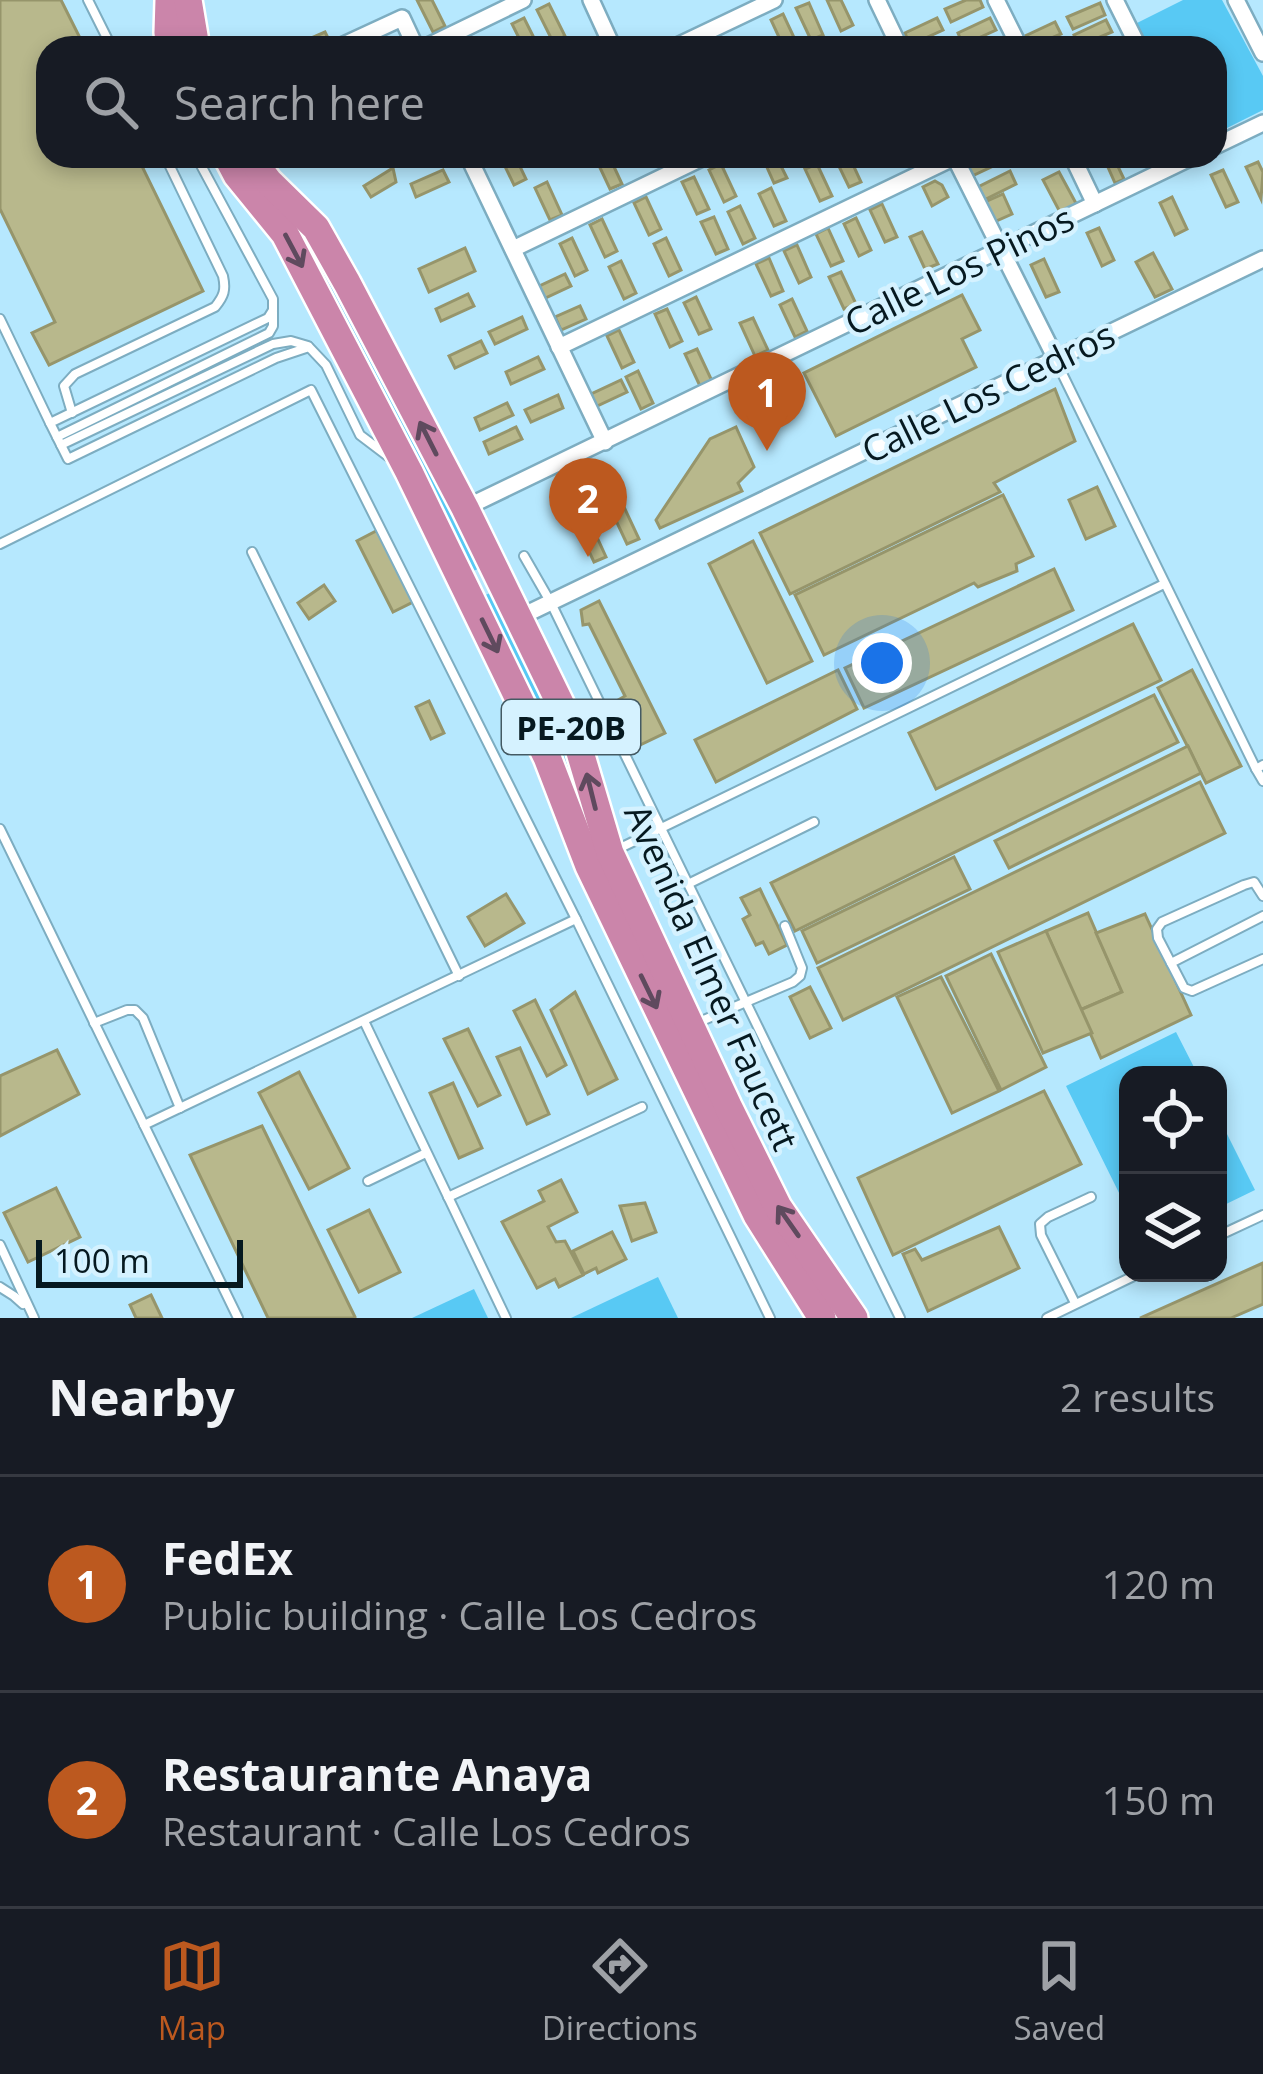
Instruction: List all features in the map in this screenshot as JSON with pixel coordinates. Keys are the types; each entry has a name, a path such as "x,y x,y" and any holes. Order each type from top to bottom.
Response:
{"highway":[{"path":"170,0 170,36"},
{"path":"188,0 194,36"},
{"name":"Avenida Elmer Faucett","path":"233,168 285,234 410,472 681,1031 757,1215 822,1318"},
{"name":"Avenida Elmer Faucett","path":"258,168 316,228 465,508 574,732 599,859"},
{"path":"467,589 497,574"},
{"name":"Avenida Elmer Faucett","path":"681,1031 778,1207 854,1318"}],"street":[{"path":"446,36 523,0"},
{"path":"591,0 608,36"},
{"path":"703,36 774,0"},
{"path":"877,0 894,36"},
{"path":"996,0 1014,36"},
{"path":"1115,0 1133,36"},
{"path":"1236,0 1263,53"},
{"path":"363,36 402,18 413,36"},
{"path":"1227,140 1263,123"},
{"path":"474,168 605,442"},
{"path":"513,250 681,168"},
{"path":"559,346 932,168"},
{"path":"960,168 1056,359"},
{"path":"1078,168 1095,204"},
{"name":"Calle Los Pinos","path":"465,508 1169,168"},
{"name":"Calle Los Cedros","path":"518,618 1263,259"}],"lane":[{"path":"88,0 106,36"},
{"path":"72,412 64,386 75,374 215,307 223,298 223,276 171,168"},
{"path":"59,441 269,333 273,326 273,299 202,168"},
{"path":"50,423 268,318 273,310"},
{"path":"0,320 68,459 276,358 309,347"},
{"path":"59,441 273,344 291,341 309,347 326,365 360,435 410,472"},
{"path":"1056,359 1263,781"},
{"path":"0,544 311,390 770,1318"},
{"path":"252,551 459,976"},
{"name":"Avenida Elmer Faucett","path":"524,556 900,1318"},
{"path":"599,859 1164,584"},
{"path":"688,884 814,822"},
{"path":"0,829 238,1318"},
{"path":"1263,896 1254,883 1162,922 1157,929 1184,988 1192,991 1263,959"},
{"path":"1171,963 1263,916"},
{"path":"144,1125 576,920"},
{"path":"681,1031 800,976 802,968 785,926"},
{"path":"94,1023 135,1010 143,1018 179,1108"},
{"path":"364,1021 506,1318"},
{"path":"448,1197 642,1107"},
{"path":"368,1181 427,1153"},
{"path":"831,1177 842,1172"},
{"path":"1075,1304 1040,1235 1040,1224 1091,1197"},
{"path":"1227,1232 1263,1215"},
{"path":"0,1246 33,1316"},
{"path":"1046,1318 1121,1282"},
{"path":"0,1288 33,1316"}],"shaded area":[{"path":"1183,0 1222,0 1263,76 1263,110 1227,128 1227,36 1141,36 1135,24"},
{"path":"288,219 313,245 485,566 471,572"},
{"path":"495,591 554,712 570,787 483,596"},
{"path":"1176,1032 1193,1066 1119,1066 1119,1193 1066,1086"},
{"path":"1227,1134 1255,1190 1227,1204"},
{"path":"658,1277 678,1318 571,1318"},
{"path":"474,1289 488,1318 412,1318"}],"building":[{"path":"0,0 61,0 79,36 36,36 36,168 143,168 203,291 49,365 32,333 55,322 0,209"},
{"path":"417,0 432,0 445,26 433,32"},
{"path":"827,0 841,0 853,25 841,31"},
{"path":"980,0 983,7 951,22 945,9"},
{"path":"809,3 823,35 809,36 796,8"},
{"path":"1100,3 1105,15 1073,29 1067,17"},
{"path":"549,4 565,36 550,36 537,10"},
{"path":"783,14 793,36 778,36 771,20"},
{"path":"524,18 533,36 518,36 512,24"},
{"path":"937,18 943,30 930,36 905,33"},
{"path":"990,18 996,30 983,36 958,33"},
{"path":"1106,20 1112,32 1103,36 1074,35"},
{"path":"1055,22 1061,34 1056,36 1025,36"},
{"path":"1258,162 1263,172 1261,199 1246,167"},
{"path":"393,168 396,182 371,197 364,186"},
{"path":"506,168 521,168 526,179 514,185"},
{"path":"600,168 615,168 622,184 610,189"},
{"path":"723,168 736,196 724,202 709,170"},
{"path":"767,168 782,168 787,178 774,183"},
{"path":"819,168 832,196 820,201 805,169"},
{"path":"840,168 855,168 861,182 849,187"},
{"path":"1108,168 1119,168 1124,179 1115,183"},
{"path":"443,170 449,182 416,197 411,184"},
{"path":"1223,170 1238,202 1226,207 1211,175"},
{"path":"1010,171 1016,184 984,200 978,187"},
{"path":"1059,172 1078,207 1062,216 1043,180"},
{"path":"694,177 709,209 697,214 682,182"},
{"path":"935,181 948,197 932,206 923,187"},
{"path":"547,182 562,215 550,220 535,188"},
{"path":"771,188 786,221 774,226 759,194"},
{"path":"1003,194 1012,214 994,222 985,202"},
{"path":"646,197 661,229 649,235 634,203"},
{"path":"1172,197 1187,229 1175,235 1160,203"},
{"path":"882,204 897,237 885,242 870,210"},
{"path":"740,206 755,238 743,244 728,212"},
{"path":"714,217 728,249 716,254 701,222"},
{"path":"856,218 871,250 859,256 844,224"},
{"path":"602,219 617,251 605,257 590,225"},
{"path":"828,228 843,261 831,266 816,234"},
{"path":"1099,228 1114,260 1102,266 1087,233"},
{"path":"922,232 938,264 925,269 910,237"},
{"path":"572,238 587,270 575,276 560,244"},
{"path":"666,238 681,270 669,276 654,244"},
{"path":"797,245 811,277 799,283 784,251"},
{"path":"465,248 475,271 429,292 419,269"},
{"path":"1153,253 1172,289 1155,297 1136,262"},
{"path":"769,258 783,291 771,296 756,264"},
{"path":"1044,259 1059,292 1046,297 1031,265"},
{"path":"621,261 636,293 624,299 609,267"},
{"path":"841,272 856,304 844,309 829,277"},
{"path":"565,274 571,286 539,301 533,289"},
{"path":"468,294 474,306 441,321 436,309"},
{"path":"962,295 980,330 962,339 976,367 836,436 804,373"},
{"path":"696,297 711,329 699,334 684,303"},
{"path":"792,299 807,331 795,337 780,305"},
{"path":"580,306 586,319 561,330 555,317"},
{"path":"667,309 682,341 670,347 655,314"},
{"path":"522,317 527,329 495,344 489,332"},
{"path":"753,318 768,350 755,356 740,323"},
{"path":"619,330 634,362 622,368 607,336"},
{"path":"481,341 487,353 455,368 449,356"},
{"path":"697,349 712,381 700,386 685,354"},
{"path":"538,357 544,369 511,384 506,372"},
{"path":"638,371 653,403 641,409 626,377"},
{"path":"621,380 627,392 595,407 589,395"},
{"path":"1055,389 1075,441 994,483 1000,492 790,594 760,533"},
{"path":"558,395 563,408 531,422 525,410"},
{"path":"507,403 513,415 480,430 475,418"},
{"path":"516,427 522,439 489,454 484,442"},
{"path":"736,427 754,467 738,483 742,491 660,528 656,520 710,439"},
{"path":"565,484 580,516 568,521 553,489"},
{"path":"1097,487 1115,526 1086,539 1069,500"},
{"path":"1003,495 1033,556 1016,564 1017,571 978,587 974,583 824,655 795,595"},
{"path":"624,507 639,539 627,544 612,512"},
{"path":"591,524 606,557 594,562 579,530"},
{"path":"378,530 415,601 393,612 357,541"},
{"path":"753,541 812,661 767,683 709,564"},
{"path":"1054,569 1073,610 864,708 845,668"},
{"path":"324,585 335,601 309,619 298,603"},
{"path":"599,601 665,733 640,745 618,700 625,696 589,624 583,625 581,610"},
{"path":"1133,624 1161,680 936,789 909,733"},
{"path":"838,670 857,709 716,782 695,740"},
{"path":"1192,670 1241,766 1206,783 1158,688"},
{"path":"1154,695 1178,742 795,931 771,883"},
{"path":"429,701 444,733 431,739 416,707"},
{"path":"1188,746 1201,773 1009,868 995,841"},
{"path":"1200,782 1225,833 843,1020 818,968"},
{"path":"954,857 970,889 817,963 802,931"},
{"path":"760,889 787,945 769,954 763,942 756,945 743,919 750,915 741,898"},
{"path":"506,894 524,923 485,946 468,917"},
{"path":"1088,913 1122,992 1080,1010 1046,931"},
{"path":"1145,914 1191,1015 1101,1058 1080,1010 1122,992 1096,933"},
{"path":"1046,931 1092,1033 1043,1053 998,952"},
{"path":"991,954 1046,1067 1001,1090 946,976"},
{"path":"941,977 999,1091 952,1113 897,997"},
{"path":"810,987 831,1028 810,1038 790,997"},
{"path":"575,992 617,1079 588,1094 551,1010"},
{"path":"535,1000 566,1065 547,1076 514,1011"},
{"path":"468,1029 500,1095 478,1106 444,1039"},
{"path":"520,1048 549,1114 527,1124 497,1057"},
{"path":"57,1050 79,1094 0,1136 0,1076"},
{"path":"299,1072 349,1168 309,1189 259,1093"},
{"path":"453,1083 482,1148 459,1158 430,1093"},
{"path":"1044,1091 1081,1164 893,1255 858,1178"},
{"path":"262,1126 354,1318 268,1318 190,1155"},
{"path":"561,1180 577,1212 548,1227 556,1242 565,1241 583,1275 559,1287 555,1279 537,1288 502,1222 544,1201 539,1191"},
{"path":"56,1188 80,1237 28,1262 4,1213"},
{"path":"645,1203 656,1232 632,1241 620,1206"},
{"path":"369,1210 400,1272 359,1292 328,1230"},
{"path":"999,1227 1019,1268 928,1311 903,1254 915,1249 922,1260"},
{"path":"612,1232 626,1259 598,1273 596,1268 584,1274 573,1251"},
{"path":"1263,1263 1263,1304 1231,1318 1140,1318 1227,1282"},
{"path":"151,1295 162,1318 136,1318 130,1305"}],"place":[{"name":"FedEx","path":"767,451"},
{"name":"Restaurante Anaya","path":"588,557"}]}
